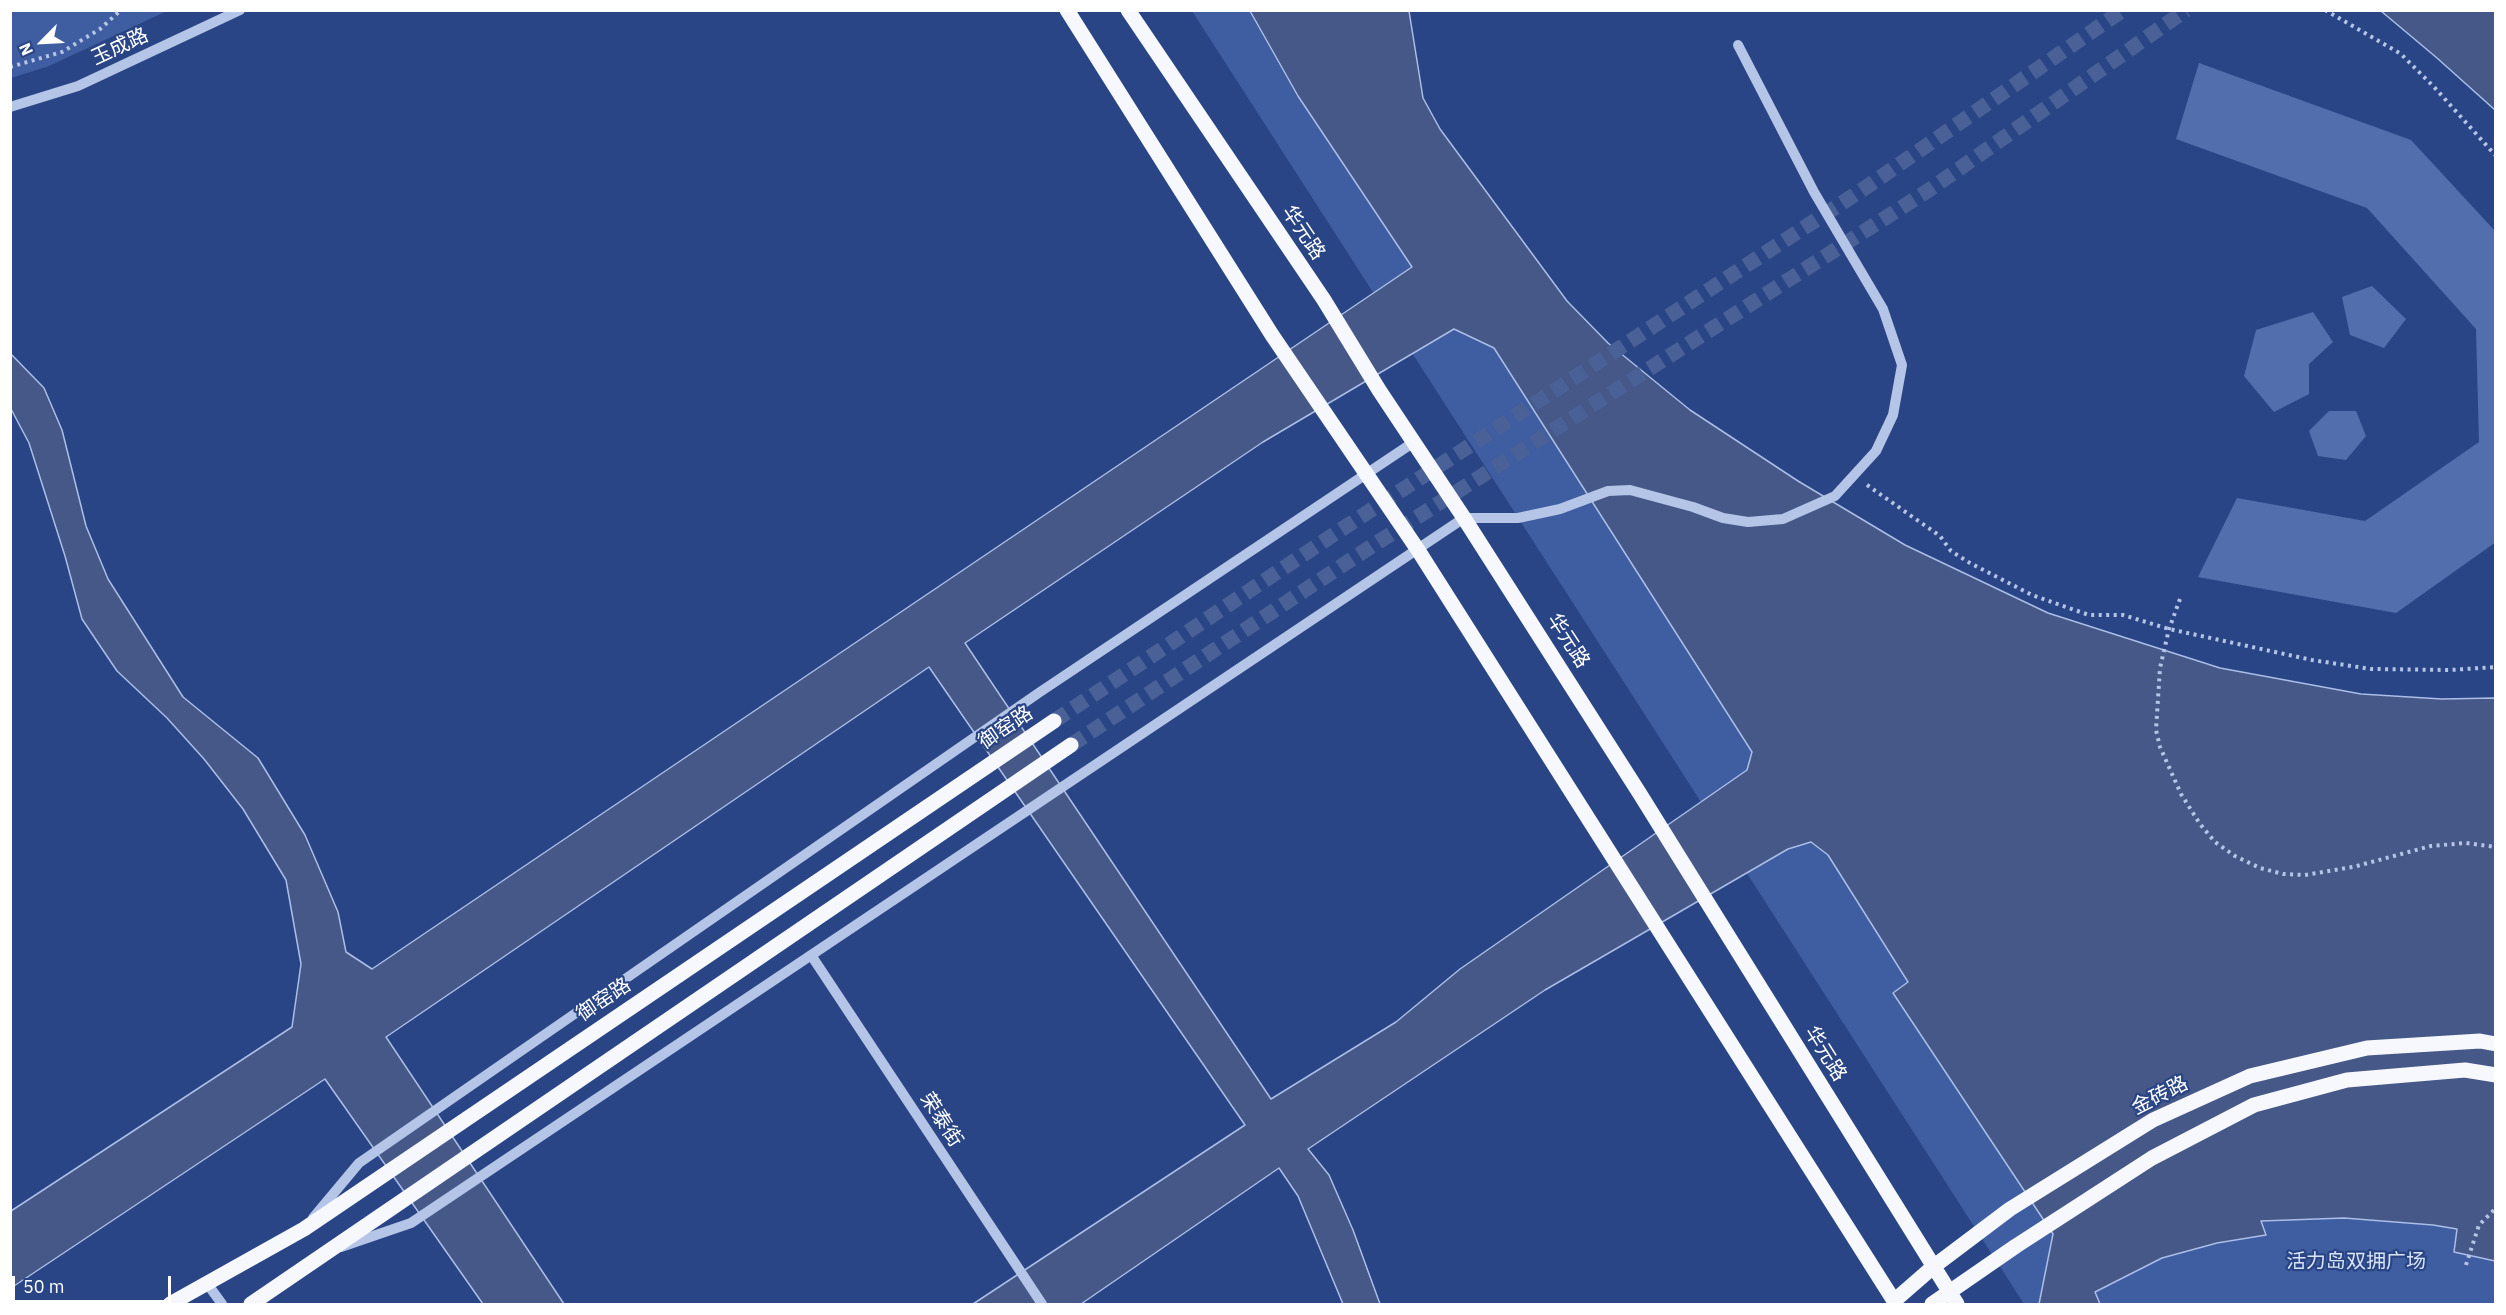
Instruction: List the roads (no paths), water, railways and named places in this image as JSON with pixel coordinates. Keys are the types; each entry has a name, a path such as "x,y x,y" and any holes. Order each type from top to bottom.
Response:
{"main road":[{"path":"1067,10 1272,335 1334,430 1367,473 1418,550 1893,1304"},
{"name":"华元路","path":"1128,10 1324,300 1379,390 1464,518 1640,794 1953,1298"},
{"name":"御窑路","path":"170,1305 206,1282 304,1228 1054,721"},
{"path":"251,1305 1071,745"},
{"name":"金砖路","path":"1893,1304 1932,1267 2010,1209 2153,1120 2250,1076 2367,1047 2480,1041 2496,1044"},
{"path":"1932,1305 1953,1298 2016,1246 2152,1158 2254,1105 2347,1080 2465,1070 2496,1075"}],"street":[{"name":"玉成路","path":"10,107 78,86 240,10"},
{"path":"327,1252 411,1223 1464,518 1518,518 1560,509 1608,491 1630,490 1693,507 1723,518 1748,522 1783,519 1835,496 1876,450 1893,415 1902,365 1883,309 1814,192 1738,45"},
{"path":"304,1228 360,1163 1040,692 1414,442"},
{"name":"荣泰街","path":"811,955 1042,1305"},
{"path":"206,1282 222,1305"}],"tunnel":[{"path":"1054,721 1339,531 1865,188 2123,10"},
{"path":"1071,745 1358,555 1929,190 2186,10"}],"park label":[{"name":"活力岛双拥广场","path":"2356,1262"}]}
